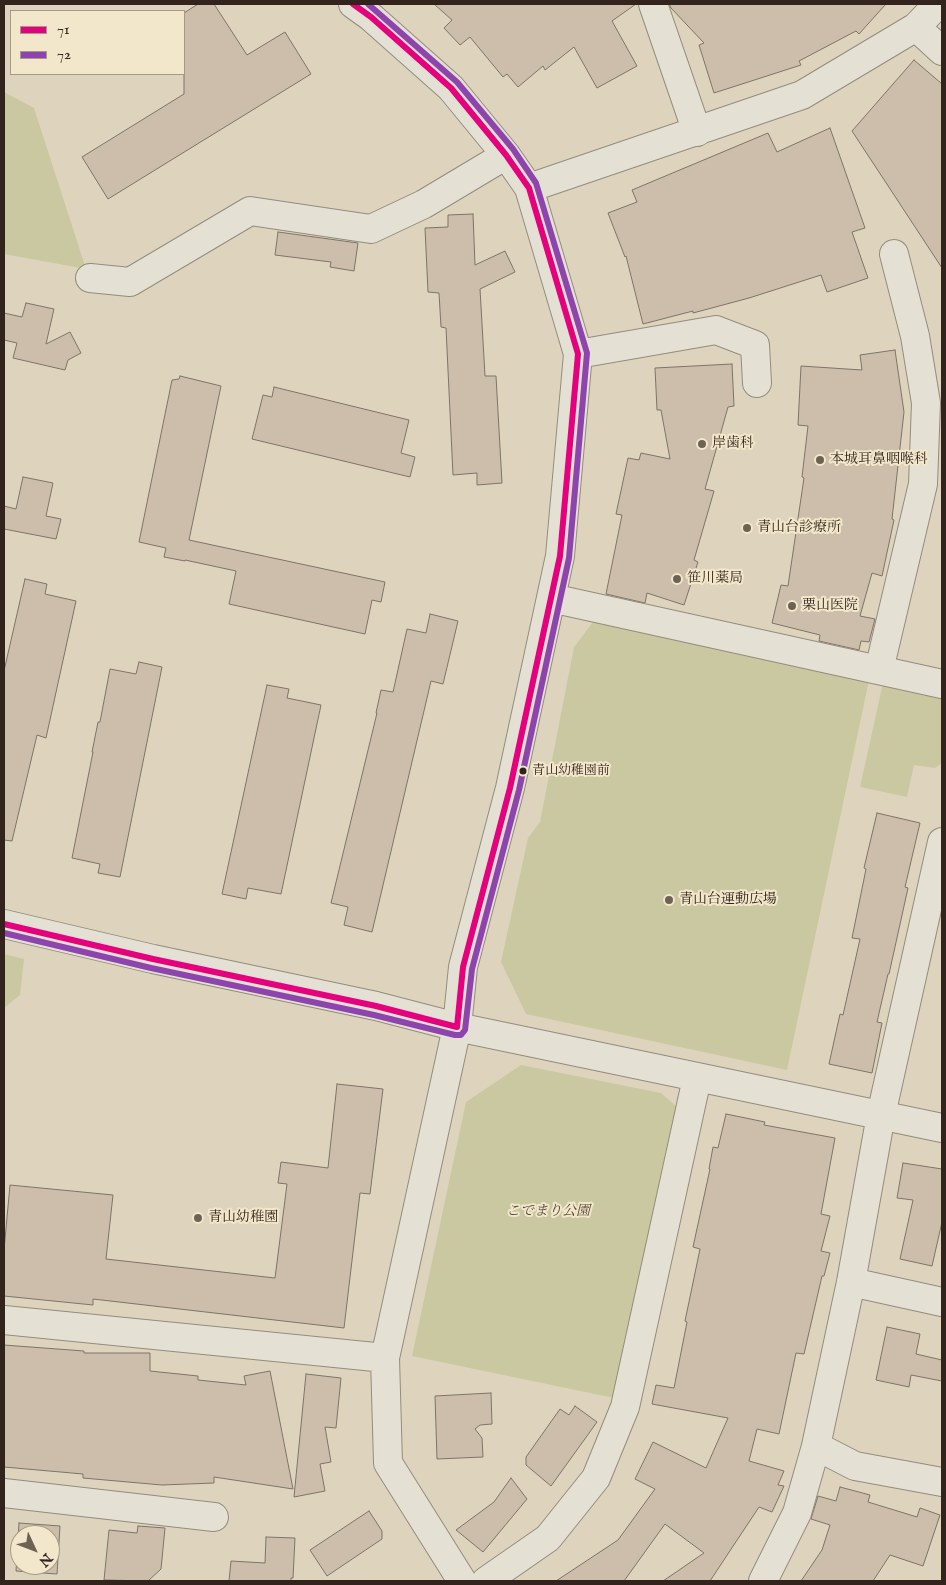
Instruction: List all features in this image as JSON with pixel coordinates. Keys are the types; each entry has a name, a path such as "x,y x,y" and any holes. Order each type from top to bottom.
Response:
{"street":[{"path":"652,4 697,132"},
{"path":"529,188 802,95 916,27 938,4"},
{"path":"369,8 451,88 506,155 529,188 578,354 560,556 552,598 510,788 462,967 457,1028 385,1358 388,1463 462,1581"},
{"path":"916,27 942,51"},
{"path":"90,278 130,282 250,211 371,229 424,204 506,155"},
{"path":"879,670 923,484 926,421 926,403 915,336 894,254"},
{"path":"578,354 716,330 755,345 757,383"},
{"path":"552,598 942,684"},
{"path":"763,1581 797,1513 816,1446 851,1282 881,1115 942,842"},
{"path":"4,924 153,959 376,1006 457,1028 524,1040 697,1078 942,1128"},
{"path":"486,1581 548,1538 596,1478 625,1407 697,1078"},
{"path":"851,1282 942,1302"},
{"path":"4,1320 385,1358"},
{"path":"816,1446 854,1466 942,1482"},
{"path":"4,1492 214,1517"}],"green space":[{"path":"4,92 34,108 86,269 4,254"},
{"name":"青山台運動広場","path":"593,622 869,680 787,1070 526,1014 501,962 528,838 540,822 574,647"},
{"path":"883,683 942,697 942,763 935,768 914,765 907,797 860,787"},
{"path":"4,954 24,959 20,995 4,1008"},
{"name":"こでまり公園","path":"521,1065 661,1093 677,1107 614,1398 412,1356 466,1102"}],"building":[{"path":"198,4 214,4 247,55 285,32 311,74 108,199 82,157 184,94 185,12"},
{"path":"434,4 636,4 612,21 637,66 597,88 574,47 545,70 543,66 518,87 507,74 503,77 470,37 460,45 444,28 452,20"},
{"path":"669,4 886,4 859,34 856,31 799,61 801,65 714,93 699,45 704,43"},
{"path":"914,60 942,84 942,268 852,131"},
{"path":"830,128 865,228 852,232 868,278 827,292 821,275 749,298 643,324 626,256 608,213 637,202 632,190 768,133 777,152"},
{"path":"473,214 475,265 505,251 515,272 480,289 485,376 496,376 502,483 477,485 477,473 453,475 446,328 441,327 439,293 428,292 425,228 448,227 448,215"},
{"path":"278,232 358,243 354,271 330,267 331,262 275,255"},
{"path":"26,303 54,309 46,344 70,332 81,353 68,360 65,370 13,358 17,343 4,340 4,313 22,317"},
{"path":"895,350 904,412 892,519 894,520 882,576 872,573 860,616 875,619 869,642 861,641 859,650 819,641 820,635 772,623 781,585 788,586 804,478 802,477 808,426 798,425 801,366 862,370 860,355"},
{"path":"732,364 734,406 728,407 705,489 714,491 694,560 698,562 684,605 647,593 645,603 606,594 622,515 616,514 628,458 639,460 641,453 670,459 661,410 657,410 655,368"},
{"path":"180,376 221,386 189,540 385,582 381,602 372,600 365,634 229,604 236,571 164,557 166,548 139,542 172,380 179,379"},
{"path":"274,387 409,420 401,453 415,457 410,477 252,439 263,395 272,397"},
{"path":"23,477 53,483 46,516 61,519 56,539 4,529 4,506 16,509"},
{"path":"25,579 47,584 45,594 76,601 46,738 37,735 12,841 4,840 4,671"},
{"path":"430,614 458,621 443,684 431,681 372,932 344,925 348,907 331,903 381,690 393,692 407,629 426,633"},
{"path":"139,662 162,667 120,877 98,873 100,864 72,858 110,669 136,674"},
{"path":"267,685 289,689 287,698 321,705 281,894 248,888 246,899 222,894"},
{"path":"877,813 920,823 905,887 908,888 877,1022 882,1023 872,1073 829,1064 840,1014 843,1015 860,939 852,938 866,869 864,868"},
{"path":"337,1084 383,1089 370,1194 360,1193 344,1328 93,1299 93,1305 4,1296 4,1250 10,1185 113,1195 106,1259 275,1278 287,1184 278,1183 281,1162 328,1168"},
{"path":"726,1114 765,1122 764,1125 835,1138 821,1214 830,1216 821,1251 830,1253 824,1276 822,1276 804,1354 796,1353 779,1434 757,1429 749,1461 784,1471 778,1485 784,1486 772,1512 759,1507 710,1581 663,1581 704,1553 665,1524 624,1581 556,1581 618,1540 655,1489 635,1479 653,1442 706,1468 728,1418 652,1404 656,1385 674,1388 687,1322 685,1321 700,1249 693,1247 713,1147 718,1148"},
{"path":"903,1163 942,1169 942,1222 932,1266 900,1259 913,1200 897,1198"},
{"path":"887,1327 920,1334 916,1354 942,1360 942,1381 911,1375 909,1387 876,1380"},
{"path":"4,1345 84,1351 84,1353 150,1353 150,1371 198,1376 198,1380 246,1385 244,1376 270,1371 293,1489 214,1477 214,1483 162,1485 83,1478 83,1474 4,1467"},
{"path":"306,1374 341,1378 336,1428 325,1427 331,1462 320,1464 325,1491 294,1497"},
{"path":"491,1393 492,1424 480,1425 475,1429 482,1438 483,1457 437,1459 435,1396"},
{"path":"575,1406 597,1422 551,1486 526,1465 526,1457 560,1409 569,1415"},
{"path":"511,1478 527,1499 483,1552 456,1530 494,1502"},
{"path":"840,1487 870,1495 868,1502 917,1517 920,1508 940,1515 923,1566 890,1555 873,1581 801,1581 822,1550 830,1525 811,1519 818,1496 836,1501"},
{"path":"369,1511 382,1531 382,1539 327,1576 310,1550"},
{"path":"19,1523 46,1525 19,1525"},
{"path":"138,1526 165,1528 161,1569 148,1581 104,1580 109,1530 137,1533"},
{"path":"266,1537 295,1538 293,1578 291,1578 291,1581 229,1581 231,1561 265,1563"}],"transit line":[{"name":"71","path":"353,4 371,17 451,88 506,155 529,188 578,354 560,556 510,788 463,967 457,1027"},
{"name":"72","path":"4,933 151,968 374,1015 455,1035 461,1035 465,1030 472,969 519,790 569,558 587,353 536,183 513,149 457,82 368,4"},
{"name":"71","path":"4,924 153,959 376,1006 457,1027"}],"place":[{"name":"岸歯科","path":"702,444"},
{"name":"本城耳鼻咽喉科","path":"820,460"},
{"name":"青山台診療所","path":"747,528"},
{"name":"笹川薬局","path":"677,579"},
{"name":"栗山医院","path":"792,606"},
{"name":"青山幼稚園前","path":"523,771"},
{"name":"青山台運動広場","path":"669,900"},
{"name":"青山幼稚園","path":"198,1218"}]}
